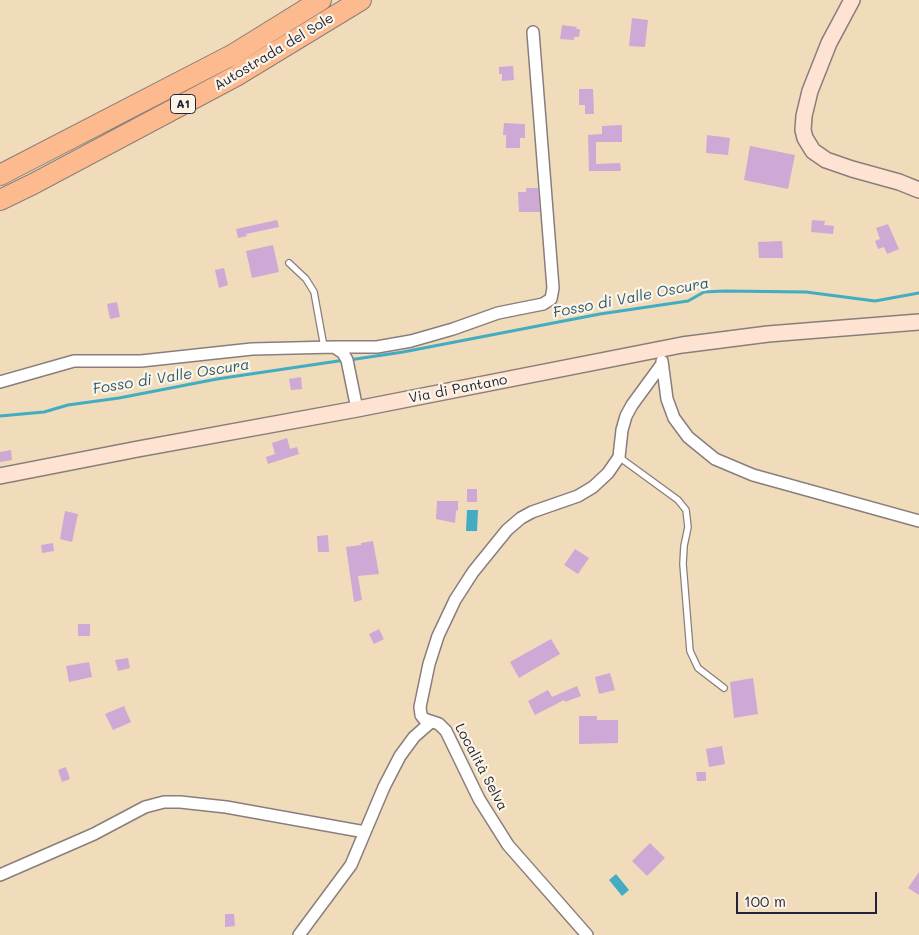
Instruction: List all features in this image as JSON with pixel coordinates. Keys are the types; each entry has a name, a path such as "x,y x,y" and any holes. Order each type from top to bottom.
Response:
{"highway":[{"name":"Autostrada del Sole","path":"0,176 232,55 321,0"},
{"name":"Autostrada del Sole","path":"0,200 236,76 361,0"}],"street":[{"path":"852,0 832,37 810,91 804,116 803,130 805,138 812,151 826,160 919,190"},
{"path":"0,382 74,361 141,361 252,349 377,347 411,341 498,313 543,304 551,299 553,288 533,32"},
{"name":"Via di Pantano","path":"0,476 357,409 660,357 759,335 919,322"},
{"path":"329,347 343,354 346,360 357,409"},
{"path":"619,457 622,430 626,416 660,357"},
{"path":"660,357 667,399 674,418 688,438 715,459 753,475 919,521"},
{"name":"Località Selva","path":"587,935 508,845 478,799 446,731 439,724 422,718 420,710 431,657 438,636 447,615 473,572 507,530 517,521 528,514 570,500 586,492 608,473 619,457"},
{"path":"299,935 348,870 397,761 408,744 431,722"},
{"path":"0,875 94,834 145,807 164,802 226,807 365,832"}],"lane":[{"path":"289,263 306,279 314,292 329,347"},
{"path":"619,457 678,500 686,510 688,527 683,564 690,652 698,668 724,688"}],"water":[{"path":"467,510 478,510 477,531 466,531"},
{"path":"616,874 629,890 622,896 609,880"}],"building":[{"path":"632,18 648,20 645,47 629,46"},
{"path":"562,25 580,29 579,37 574,37 574,40 560,39"},
{"path":"513,66 514,80 502,81 499,67"},
{"path":"579,89 593,89 594,114 585,114 585,105 579,105"},
{"path":"504,123 525,124 525,138 520,138 520,148 506,148 506,135 503,135"},
{"path":"622,125 622,142 596,142 596,164 620,163 621,171 589,171 588,135 602,134 602,126"},
{"path":"707,135 730,138 728,155 706,153"},
{"path":"750,146 795,155 788,189 744,180"},
{"path":"526,188 538,188 540,212 519,212 518,192 526,192"},
{"path":"277,220 279,227 246,234 247,236 238,238 236,229"},
{"path":"812,220 825,221 824,225 834,226 833,234 811,232"},
{"path":"888,224 899,249 887,254 884,247 878,249 875,241 880,239 876,228"},
{"path":"782,241 783,258 759,258 758,242"},
{"path":"273,245 279,272 252,278 246,251"},
{"path":"224,268 228,285 219,288 215,270"},
{"path":"117,302 120,317 110,319 107,304"},
{"path":"301,377 302,389 291,390 289,379"},
{"path":"287,438 290,449 297,447 299,454 268,464 266,457 275,454 272,443"},
{"path":"11,450 12,460 0,462 0,452"},
{"path":"467,489 477,489 477,502 467,502"},
{"path":"437,501 458,501 455,523 436,519"},
{"path":"65,511 78,514 72,542 60,539"},
{"path":"328,535 329,552 318,552 317,536"},
{"path":"373,541 379,574 358,576 362,600 354,602 346,547"},
{"path":"53,543 54,551 42,553 41,545"},
{"path":"575,549 589,558 578,574 564,565"},
{"path":"78,624 90,624 90,636 78,636"},
{"path":"379,629 384,639 374,644 369,634"},
{"path":"551,639 560,654 519,678 510,662"},
{"path":"128,658 130,668 118,671 115,660"},
{"path":"89,662 92,677 69,682 66,666"},
{"path":"610,673 615,690 599,694 595,677"},
{"path":"753,678 758,714 734,718 730,682"},
{"path":"577,686 581,696 565,702 564,700 535,715 528,701 548,690 552,697"},
{"path":"124,706 131,722 113,730 105,714"},
{"path":"579,716 597,716 597,720 618,720 618,743 579,744"},
{"path":"722,746 725,764 709,767 706,749"},
{"path":"66,767 70,779 62,782 58,770"},
{"path":"696,772 706,772 706,781 697,781"},
{"path":"650,843 665,858 647,876 632,861"},
{"path":"919,872 919,895 908,888"},
{"path":"225,914 234,914 235,926 225,927"}],"waterway":[{"name":"Fosso di Valle Oscura","path":"349,360 403,352 600,314 688,301 704,292 806,292 875,301 919,293"},
{"name":"Fosso di Valle Oscura","path":"0,416 44,412 68,405 119,398 217,379 345,360"}]}
